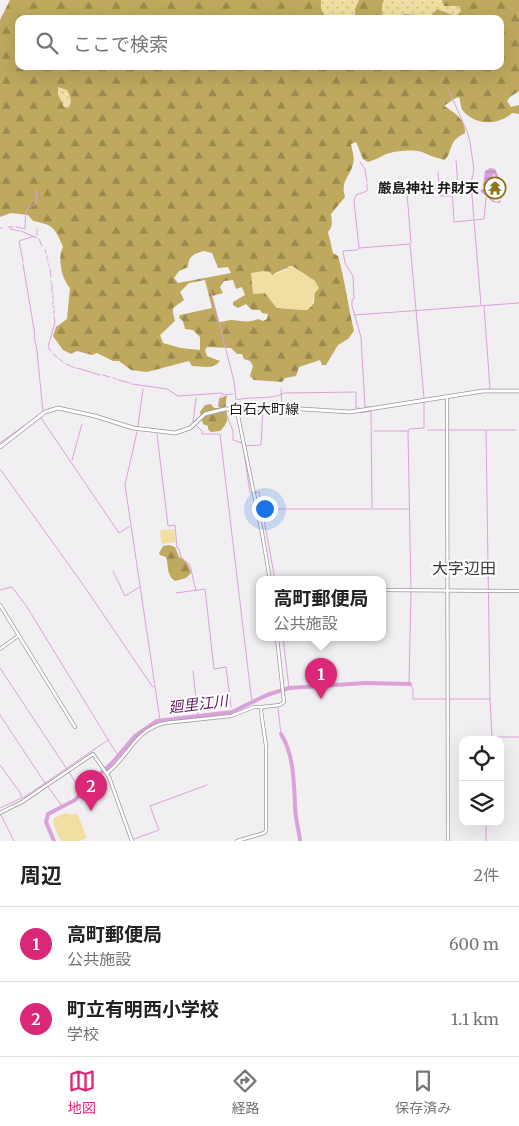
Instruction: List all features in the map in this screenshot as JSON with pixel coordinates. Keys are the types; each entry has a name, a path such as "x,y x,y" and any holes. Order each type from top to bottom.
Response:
{"main road":[{"name":"白石大町線","path":"0,447 45,412 58,408 95,416 133,428 175,433 190,428 205,414 212,411 238,408 286,408 342,412 359,411 483,391 519,391"}],"street":[{"path":"447,397 448,841"},
{"path":"238,408 269,576"},
{"path":"386,590 519,591"},
{"path":"0,605 76,727"},
{"path":"0,649 18,636"},
{"path":"107,773 130,746 154,726 164,723 231,716 254,707 282,704 284,702 284,692 277,641"},
{"path":"237,841 266,831 266,746 262,707"},
{"path":"0,813 22,802 93,754 107,773 132,841"}],"shaded area":[{"path":"321,0 359,0 355,9 355,15 324,15 321,8"},
{"path":"384,0 442,0 444,6 459,6 461,11 457,15 437,9 432,15 383,15 382,5"},
{"path":"58,87 68,92 71,101 68,108 64,107 58,94"},
{"path":"490,168 495,169 502,190 501,199 501,188 494,174 491,188 483,185 485,171"},
{"path":"485,188 490,189 491,199 497,202 501,200 500,203 493,202 481,190"},
{"path":"289,266 315,281 319,288 314,294 312,306 307,310 277,308 265,293 253,294 251,273 263,271 270,272 272,275 286,270"},
{"path":"174,529 176,542 162,544 161,530"},
{"path":"66,813 72,815 77,813 87,838 80,841 62,841 53,823 54,818"}],"green space":[{"path":"10,0 321,0 321,8 324,15 15,15 15,70 504,70 504,15 457,15 461,11 459,6 444,6 442,0 519,0 519,91 507,101 511,107 519,105 519,114 512,113 495,122 481,122 469,117 464,112 459,97 454,99 444,106 461,120 464,124 465,133 455,140 444,160 418,151 399,151 386,154 368,162 363,159 356,142 351,144 354,162 345,183 345,197 331,214 332,221 328,232 333,253 338,256 354,331 348,339 338,345 326,365 322,365 320,360 299,367 296,376 285,378 282,382 254,380 250,376 253,366 250,361 244,359 242,354 237,354 231,348 207,347 205,350 207,356 220,361 214,366 192,366 189,361 147,372 131,370 119,361 113,361 97,353 92,355 77,351 71,354 63,350 53,336 56,327 67,319 70,288 61,269 60,257 63,247 56,231 50,226 33,221 28,215 11,213 0,217 0,20","holes":["58,87 67,90 71,101 68,108 64,107 58,94","204,251 212,253 218,268 228,267 231,273 178,283 174,278 179,271 188,267 188,263 195,254","292,266 315,281 314,303 307,310 277,308 265,293 275,273","205,280 212,308 180,315 179,318 183,321 185,329 193,330 200,337 200,350 181,348 163,343 160,335 175,321 173,308 184,300 180,292 189,283","233,280 236,289 242,287 245,295 233,302 233,305 238,308 246,304 252,310 260,310 262,313 268,314 267,319 263,321 258,319 219,322 212,296 223,293 220,287 224,281"]},
{"path":"359,0 384,0 382,5 383,15 355,15 355,9"},
{"path":"437,9 453,15 432,15"},
{"path":"227,396 227,422 220,431 211,432 208,426 203,424 200,412 205,405 211,404 214,408 219,408 219,399"},
{"path":"163,546 175,547 179,557 188,565 191,573 186,578 175,581 170,576 166,557 159,553"}],"waterway":[{"path":"447,87 470,142 474,170 471,183 474,220 454,222 452,187"},
{"path":"456,161 458,185"},
{"path":"360,162 365,169 367,181"},
{"path":"438,172 440,196 452,196"},
{"path":"367,184 367,191 356,195 354,201 359,248 410,244 424,398"},
{"path":"411,243 407,193 439,188 470,187"},
{"path":"16,227 25,229 27,211 35,204 37,198 36,190"},
{"path":"472,193 481,192"},
{"path":"481,305 474,220 484,219 486,198"},
{"path":"8,227 13,227"},
{"path":"10,229 19,231"},
{"path":"37,229 37,235"},
{"path":"21,231 37,238"},
{"path":"23,261 19,241 35,236"},
{"path":"39,239 42,246"},
{"path":"359,248 357,250 343,251 345,263 353,276 354,299 352,300 352,306 361,337 365,407 371,407"},
{"path":"23,264 35,335 43,412 28,423"},
{"path":"50,269 51,277"},
{"path":"52,284 52,293"},
{"path":"211,292 234,381 236,400 285,393 356,392 356,408 359,408 360,413 370,411"},
{"path":"355,315 519,303"},
{"path":"484,306 490,389 487,390"},
{"path":"51,351 48,347 55,322 54,317"},
{"path":"53,354 57,357"},
{"path":"59,359 63,362"},
{"path":"66,364 75,368"},
{"path":"77,368 100,375"},
{"path":"103,375 110,377"},
{"path":"118,380 130,383"},
{"path":"132,384 167,389 178,396 233,394"},
{"path":"138,426 143,389"},
{"path":"274,576 259,492 250,493 243,446 261,445 263,407 282,406 281,389"},
{"path":"220,408 218,406 222,395"},
{"path":"193,422 196,398"},
{"path":"409,684 411,592 408,431 409,429 424,428 424,402"},
{"path":"225,411 233,431 233,440 242,443 243,446"},
{"path":"371,411 372,509 409,509"},
{"path":"41,418 119,533 130,526"},
{"path":"72,460 82,424"},
{"path":"0,443 25,425"},
{"path":"196,425 202,431 202,434 220,434 252,703"},
{"path":"428,430 486,430 490,699"},
{"path":"487,430 516,430"},
{"path":"374,431 408,431"},
{"path":"137,432 125,485 160,720"},
{"path":"157,434 168,526 175,525 177,548 181,557 190,565 196,591"},
{"path":"0,469 154,687"},
{"path":"265,509 371,509"},
{"path":"113,571 125,596 140,587"},
{"path":"0,590 12,587 27,607 118,754"},
{"path":"176,593 205,589 214,669 226,667 231,707"},
{"path":"283,641 289,688"},
{"path":"0,668 82,792"},
{"path":"193,671 198,716"},
{"name":"廻里江川","path":"54,841 46,822 48,814 75,800 112,763 135,736 157,721 232,712 267,695 289,688 366,683 410,684"},
{"path":"410,684 413,689 413,699 490,699 492,737 519,737"},
{"path":"278,708 281,734"},
{"path":"0,715 45,783 26,796 0,808"},
{"path":"281,734 291,760 300,841"},
{"path":"62,806 45,783 108,740"},
{"path":"0,765 21,794 21,797"},
{"path":"134,839 159,830 150,806 207,785"},
{"path":"1,815 14,841"},
{"path":"486,826 486,841"}],"place":[{"name":"厳島神社 弁財天","path":"495,188"},
{"name":"高町郵便局","path":"321,699"},
{"name":"町立有明西小学校","path":"91,811"}],"district":[{"name":"大字辺田","path":"464,568"}]}
